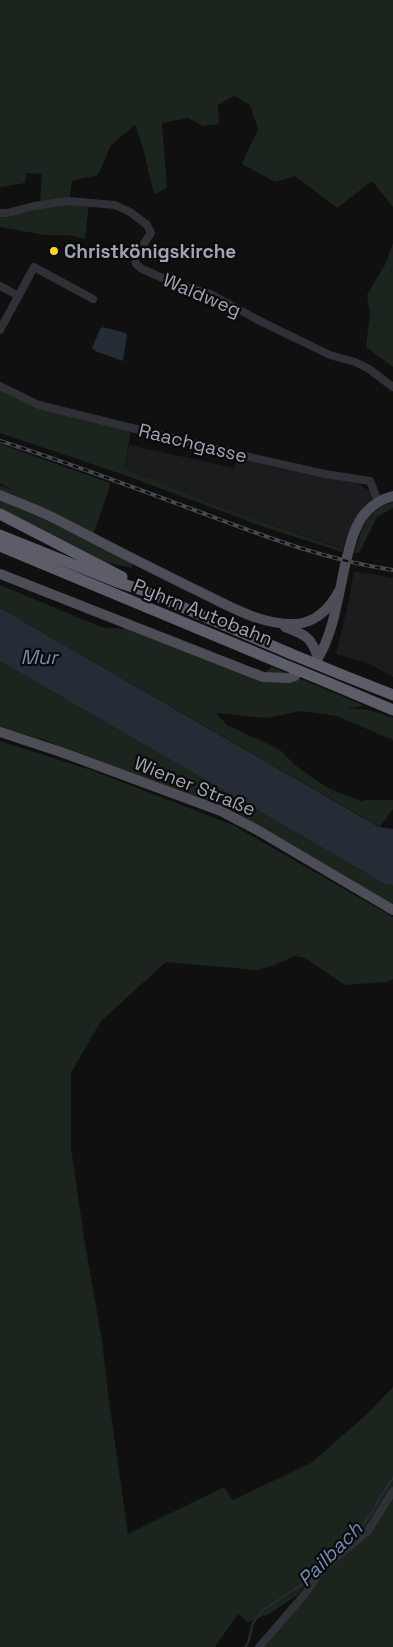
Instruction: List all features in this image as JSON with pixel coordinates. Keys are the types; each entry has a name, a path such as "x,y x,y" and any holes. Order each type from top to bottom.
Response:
{"highway":[{"path":"0,514 145,591"},
{"name":"Pyhrn Autobahn","path":"0,535 117,582 145,591 393,696"},
{"name":"Pyhrn Autobahn","path":"0,546 393,710"},
{"path":"0,551 26,558"}],"main road":[{"path":"0,495 53,518 226,604 304,634 313,643 318,658 325,647 330,630 351,541 357,525 365,513 376,503 393,496"},
{"path":"0,574 264,678 289,678 295,676"},
{"path":"272,622 296,624 310,620 328,608 339,590"},
{"name":"Wiener Straße","path":"0,732 221,811 259,831 393,910"}],"street":[{"name":"Waldweg","path":"0,213 68,201 115,204 130,212 146,225 151,233 135,256 136,264 142,269 174,283 210,294 302,342 330,355 355,362 393,387"},
{"path":"0,330 34,267 93,299"},
{"path":"0,286 20,296"},
{"name":"Raachgasse","path":"0,386 39,405 246,456 325,474 370,481 376,503"},
{"path":"259,1647 305,1594 322,1569 368,1531 393,1491"}],"shaded area":[{"path":"0,0 393,0 393,207 372,181 337,208 295,176 275,182 242,164 258,129 250,105 234,96 218,105 219,124 203,126 188,118 162,123 167,188 154,194 143,148 135,125 111,145 98,175 72,181 69,202 89,204 85,239 68,235 45,235 0,227 0,211 40,202 42,174 26,173 25,183 0,187"},
{"path":"393,243 393,367 366,347 370,313 367,295 386,263"},
{"path":"0,390 30,404 131,431 124,468 222,508 342,549 342,552 267,528 130,477 0,433"},
{"path":"0,444 110,483 93,535 0,493 0,485 14,491 0,483"},
{"path":"129,445 234,468 240,452 274,459 273,467 359,484 366,489 393,499 393,502 384,505 359,533 355,553 222,508 124,468"},
{"path":"0,498 38,514 132,561 132,568 96,560 0,509"},
{"path":"393,502 393,508 377,517 359,553 355,553 360,536 371,515 384,505"},
{"path":"354,571 393,578 393,677 368,663 336,654"},
{"path":"0,585 101,627 123,629 128,620 264,673 272,667 365,706 347,708 370,710 393,718 393,740 337,716 301,711 266,718 216,713 227,725 279,749 296,766 328,788 363,802 364,800 393,800 393,809 380,827 0,608"},
{"path":"0,661 385,884 393,885 393,905 203,800 44,740 0,728"},
{"path":"0,741 91,770 233,825 393,917 393,979 387,982 345,985 305,958 294,956 273,966 257,970 166,962 101,1021 71,1073 71,1148 102,1341 128,1534 224,1487 233,1500 311,1463 365,1416 393,1387 393,1487 362,1532 320,1564 298,1595 269,1614 248,1622 238,1614 215,1647 0,1647"},
{"path":"393,1491 393,1647 259,1647 316,1578 362,1536"}],"water":[{"path":"103,327 126,333 123,361 95,351 92,348 100,329"},
{"name":"Mur","path":"0,608 379,827 393,829 393,885 385,884 0,661"}],"waterway":[{"name":"Pailbach","path":"245,1647 248,1643 253,1623 262,1611 307,1581 312,1568 325,1556 353,1538 371,1514 393,1478"}],"railway":[{"path":"0,441 294,546 343,560 393,570"}],"place":[{"name":"Christkönigskirche","path":"54,251"}]}
